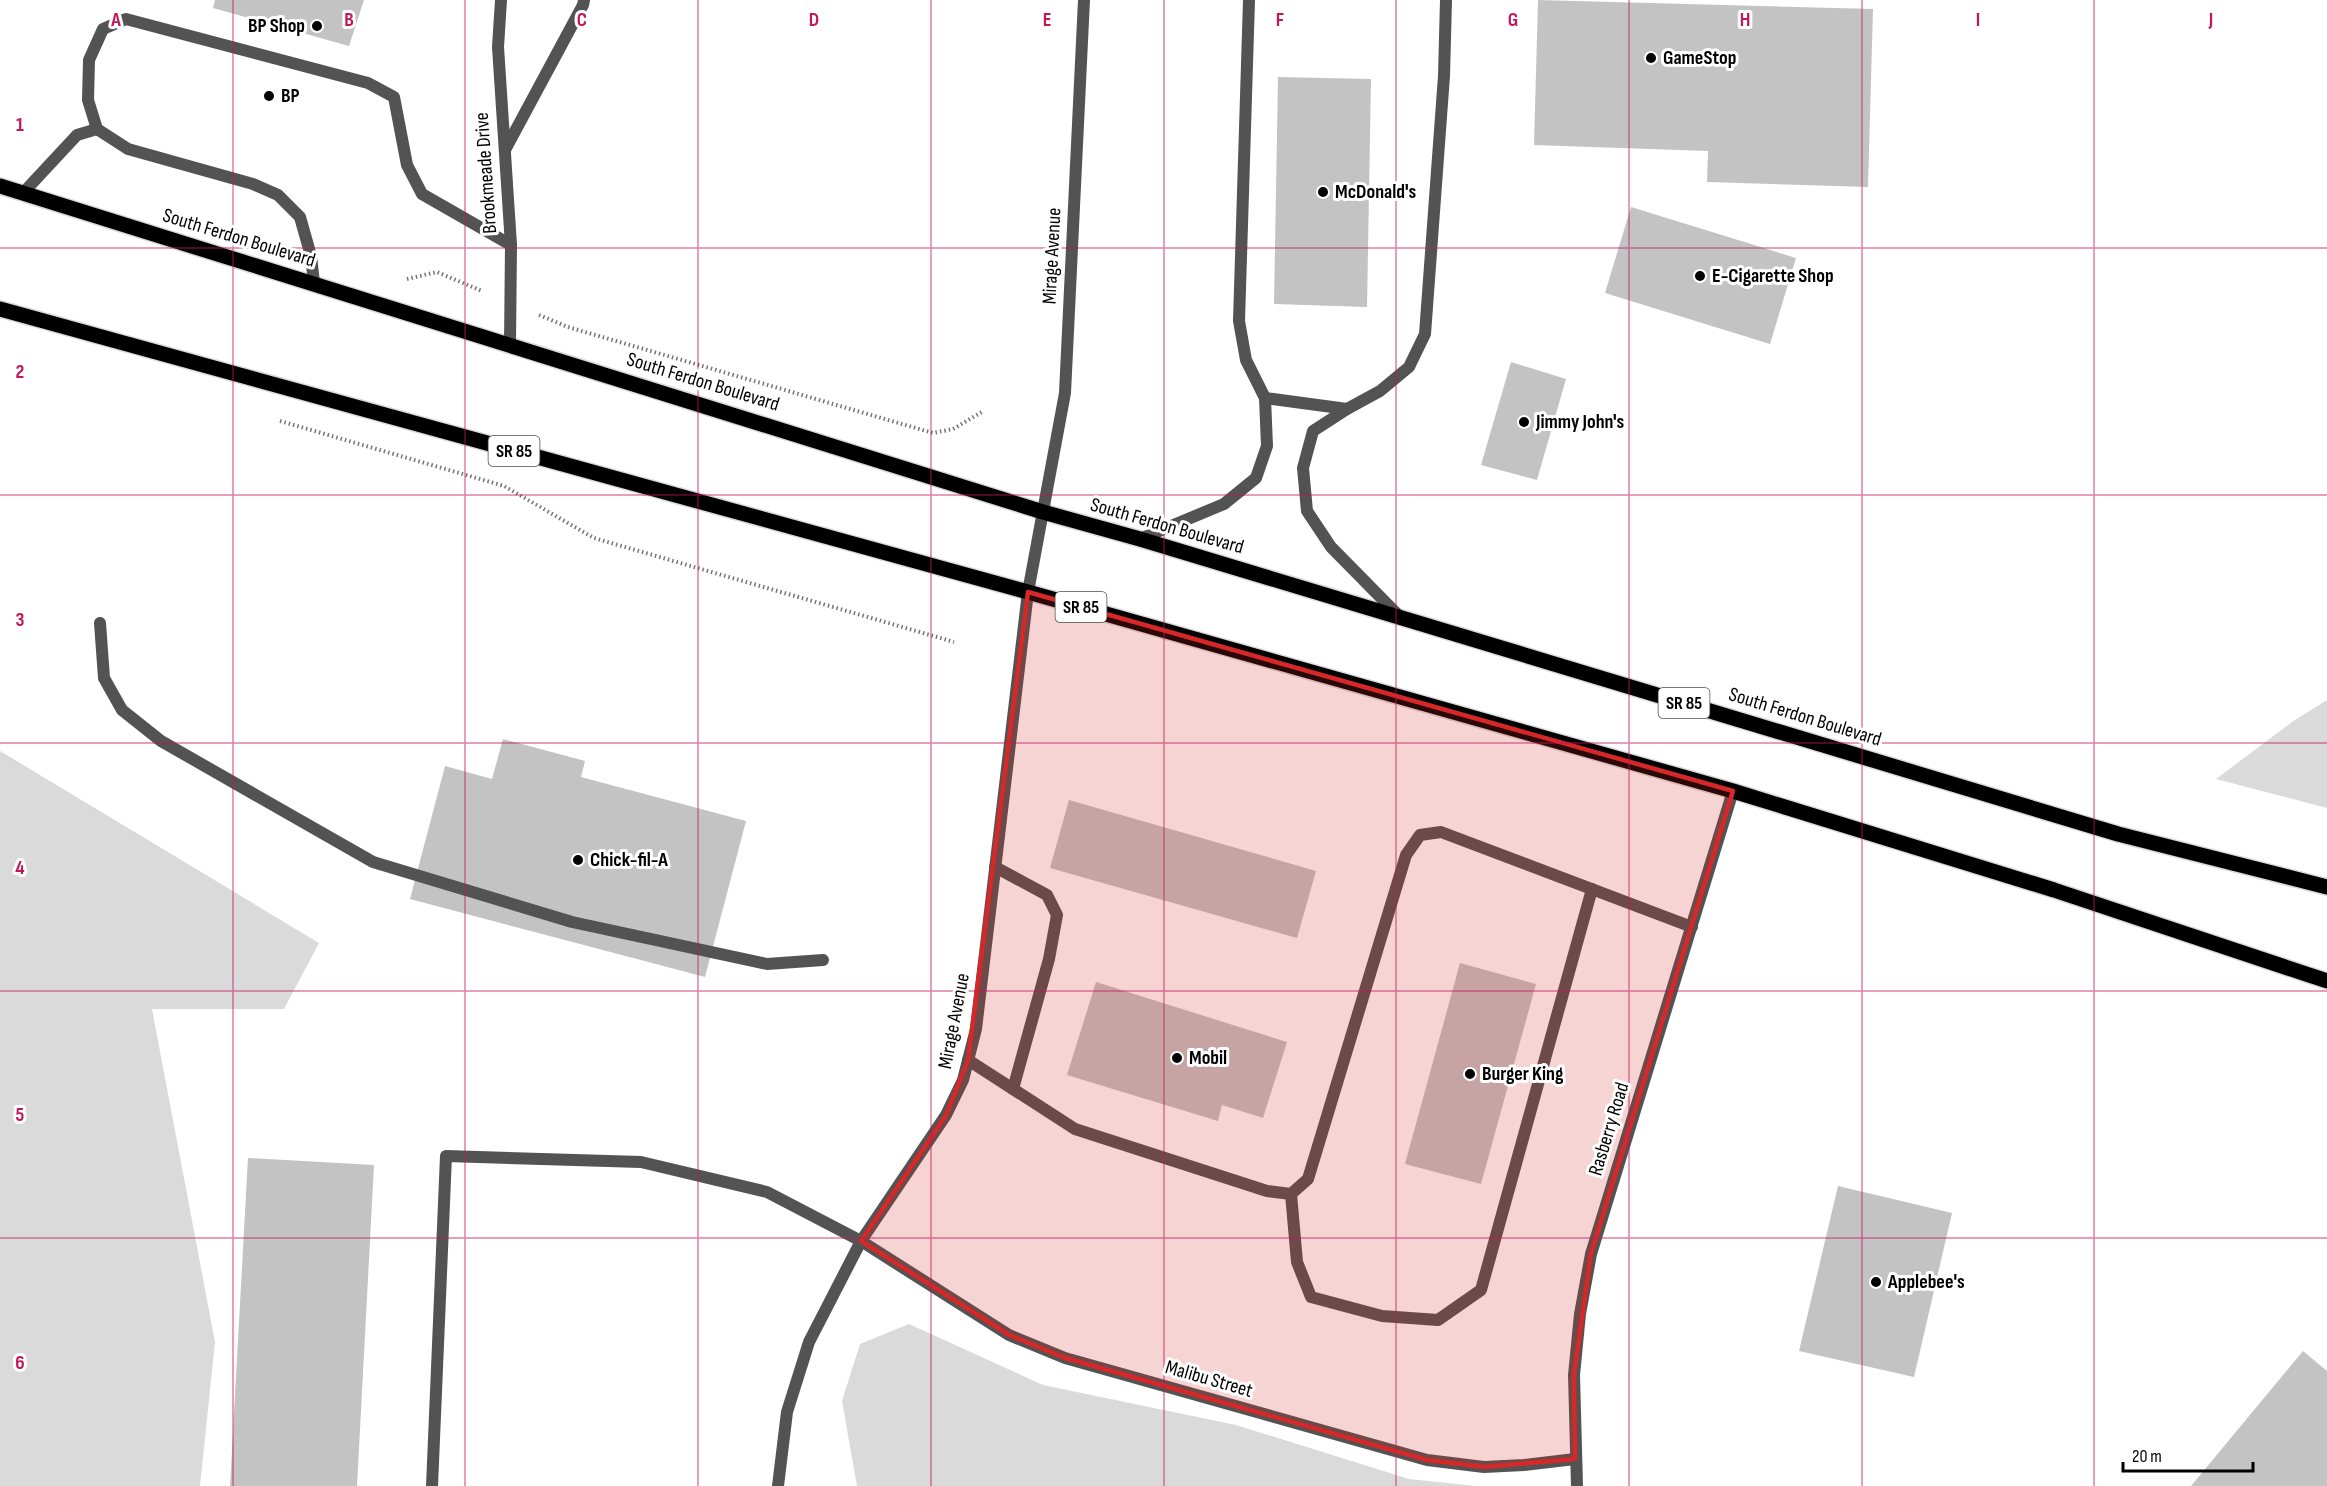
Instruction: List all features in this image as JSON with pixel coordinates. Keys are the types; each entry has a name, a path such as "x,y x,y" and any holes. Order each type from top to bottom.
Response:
{"main road":[{"name":"South Ferdon Boulevard","path":"0,186 1043,512 1140,539 2118,834 2327,886"},
{"name":"SR 85","path":"0,309 1028,592 1734,791 2054,890 2327,981"}],"street":[{"name":"Brookmeade Drive","path":"501,0 498,48 511,245 510,344"},
{"name":"Mirage Avenue","path":"778,1486 787,1412 809,1342 861,1241 946,1115 963,1080 976,1029 1028,592 1065,393 1084,0"},
{"path":"1140,539 1224,504 1256,478 1267,446 1265,398 1246,360 1239,321 1249,0"},
{"path":"1401,618 1331,547 1307,511 1304,468 1313,431 1380,391 1409,367 1425,334 1443,88 1446,0"},
{"path":"505,150 584,3"},
{"path":"314,283 311,256 300,217 278,195 253,184 128,149 97,129 88,100 89,60 103,29 126,19 368,82 394,97 407,165 422,194 511,245"},
{"path":"23,193 77,135 97,129"},
{"path":"1265,398 1347,409"},
{"path":"100,623 104,678 122,710 161,741 373,862 584,925 767,964 823,960"},
{"name":"Rasberry Road","path":"1576,1486 1574,1375 1580,1314 1592,1254 1734,791"},
{"path":"968,1060 1075,1130 1267,1191 1292,1194 1308,1179 1406,855 1420,835 1441,832 1692,927"},
{"path":"995,867 1047,895 1057,915 1049,959 1013,1089"},
{"path":"1292,1194 1297,1262 1311,1297 1382,1316 1438,1320 1481,1290 1592,889"},
{"name":"Malibu Street","path":"432,1486 446,1156 641,1162 767,1192 861,1241 1009,1335 1065,1358 1426,1460 1484,1467 1575,1459"}],"path":[{"path":"399,277 410,279 437,272 568,327 933,433 953,429 982,412"},
{"path":"275,419 504,486 594,538 954,642"}],"highlighted area":[{"path":"1028,592 1733,791 1591,1254 1574,1375 1575,1459 1484,1467 1427,1460 1065,1358 1009,1335 861,1241 946,1115 968,1060"}],"shaded area":[{"path":"2327,700 2327,808 2216,779 2292,722"},
{"path":"0,751 319,943 284,1009 152,1009 215,1342 200,1486 0,1486"},
{"path":"909,1324 1043,1385 1236,1425 1409,1479 1476,1486 857,1486 842,1401 860,1344"}],"building":[{"name":"BP Shop","path":"215,0 364,0 349,46 213,8"},
{"path":"1538,0 1873,9 1868,187 1707,182 1708,151 1534,145"},
{"name":"McDonald's","path":"1278,77 1371,79 1367,307 1274,304"},
{"name":"E-Cigarette Shop","path":"1631,207 1796,258 1770,344 1605,293"},
{"name":"Jimmy John's","path":"1511,362 1566,379 1537,480 1481,465"},
{"name":"Chick-fil-A","path":"503,739 585,761 581,777 746,821 705,977 410,899 445,766 492,779"},
{"path":"1069,800 1316,871 1297,938 1050,868"},
{"name":"Burger King","path":"1460,963 1536,984 1481,1184 1405,1164"},
{"name":"Mobil","path":"1096,982 1287,1042 1263,1118 1222,1105 1218,1121 1067,1075"},
{"path":"248,1158 374,1165 357,1486 230,1486"},
{"name":"Applebee's","path":"1838,1186 1952,1213 1914,1377 1799,1351"},
{"path":"2303,1351 2327,1371 2327,1486 2191,1486"}],"place":[{"name":"BP Shop","path":"317,26"},
{"name":"GameStop","path":"1651,58"},
{"name":"BP","path":"269,96"},
{"name":"McDonald's","path":"1323,192"},
{"name":"E-Cigarette Shop","path":"1700,276"},
{"name":"Jimmy John's","path":"1524,422"},
{"name":"Chick-fil-A","path":"578,860"},
{"name":"Mobil","path":"1177,1058"},
{"name":"Burger King","path":"1470,1074"},
{"name":"Applebee's","path":"1876,1282"}]}
